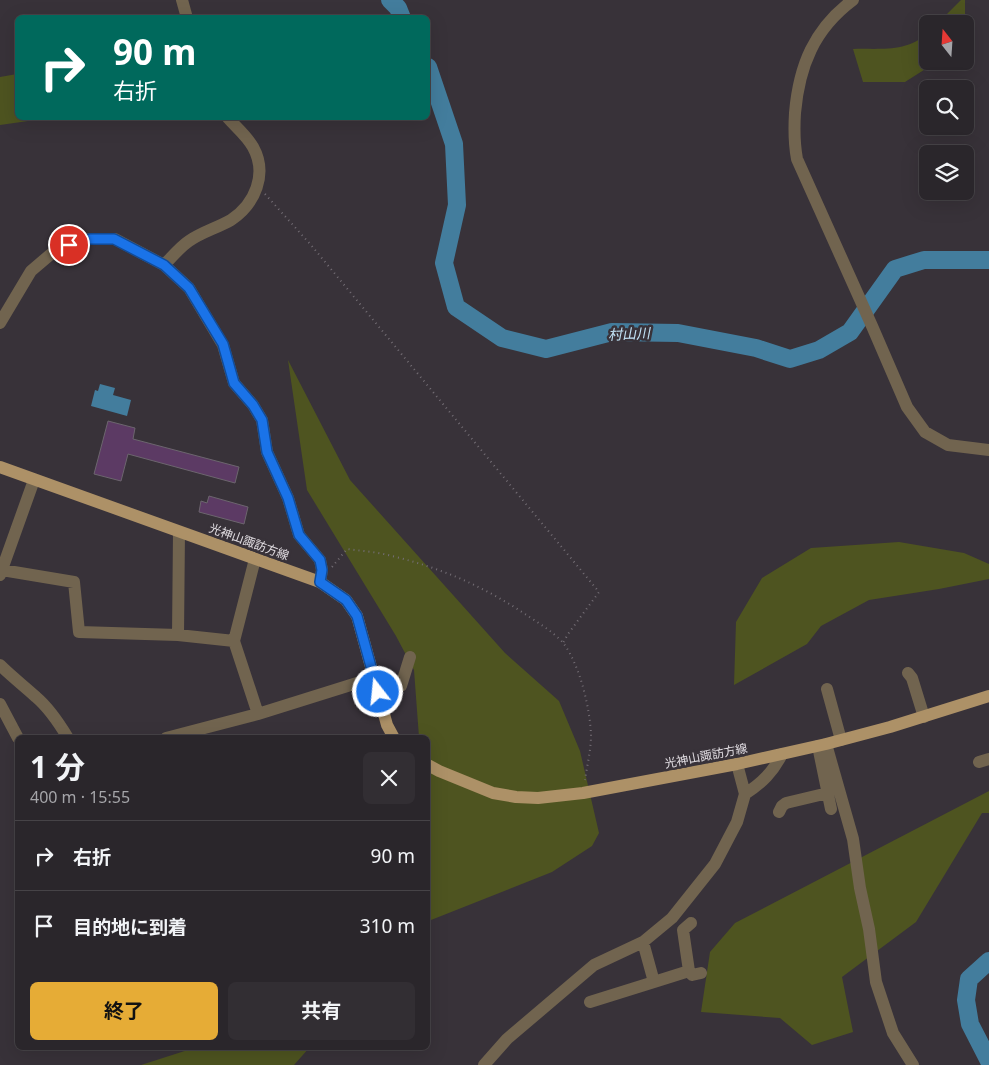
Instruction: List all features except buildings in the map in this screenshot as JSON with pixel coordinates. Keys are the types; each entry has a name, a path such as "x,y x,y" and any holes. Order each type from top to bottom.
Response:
{"main road":[{"name":"光神山諏訪方線","path":"0,467 320,582 346,600 357,616 373,678 387,725 392,735"},
{"name":"光神山諏訪方線","path":"430,766 439,772 493,793 538,798 583,793 737,764 822,745 924,717 989,696"}],"street":[{"path":"182,0 186,15"},
{"path":"853,0 819,34 804,63 797,94 793,142 797,159 907,407 925,432 948,445 989,450"},
{"path":"164,265 188,242 229,221 244,210 254,196 258,186 260,166 253,147 230,120"},
{"path":"0,323 31,271 51,254 69,245 90,239 114,239 164,265 189,288 223,344 234,383 253,405 262,420 267,452 288,498 299,535 320,560 322,570 320,582"},
{"path":"34,480 1,573 74,582 79,632 178,635 234,641"},
{"path":"178,635 179,532"},
{"path":"256,559 234,641 258,714"},
{"path":"378,692 401,686 410,657"},
{"path":"0,665 57,719 66,735"},
{"path":"908,673 912,678 924,717"},
{"path":"178,735 258,714 373,678"},
{"path":"827,688 841,740"},
{"path":"0,704 16,735"},
{"path":"822,745 831,809"},
{"path":"822,745 853,839 876,982 893,1032 913,1065"},
{"path":"745,794 764,781 775,768 782,754"},
{"path":"484,1065 507,1038 594,965 643,942 672,918 715,864 737,822 745,794 737,764"},
{"path":"779,812 786,803 828,794"},
{"path":"590,1002 654,982 695,972 682,930 691,923"},
{"path":"643,942 654,982"}],"path":[{"path":"258,186 311,245 600,592 563,643"},
{"path":"320,582 347,549 391,555 445,571 510,604 536,621 563,643 572,658 580,678 588,709 591,735 583,793"}],"green space":[{"path":"961,0 965,0 965,15 946,15"},
{"path":"919,39 919,70 924,70 905,82 863,82 853,49 883,49 911,44"},
{"path":"15,74 15,120 35,120 0,125 0,77"},
{"path":"288,360 350,480 505,653 559,701 580,751 599,833 592,846 552,872 431,920 430,735 419,735 414,670 396,636 307,490"},
{"path":"899,542 964,553 989,564 989,579 869,600 821,626 807,644 734,685 736,622 762,578 811,548"},
{"path":"989,791 989,813 982,813 916,922 842,977 853,1032 812,1045 780,1018 701,1012 710,952 735,923"},
{"path":"188,1050 307,1050 294,1065 141,1065"}],"water":[{"path":"100,384 115,388 113,395 131,400 127,416 91,406 95,390 98,391"}],"waterway":[{"name":"村山川","path":"390,0 398,8 401,15"},
{"name":"村山川","path":"430,73 454,144 457,205 444,263 456,307 502,338 546,349 612,332 678,333 756,348 790,359 819,350 850,332 895,269 924,260 989,260"},
{"path":"989,961 969,979 966,1000 970,1024 989,1061"}],"route":[{"path":"69,245 90,239 114,239 164,265 189,288 223,344 234,383 253,405 262,420 267,452 288,498 299,535 320,560 322,570 320,582 346,600 357,616 378,692"}]}
